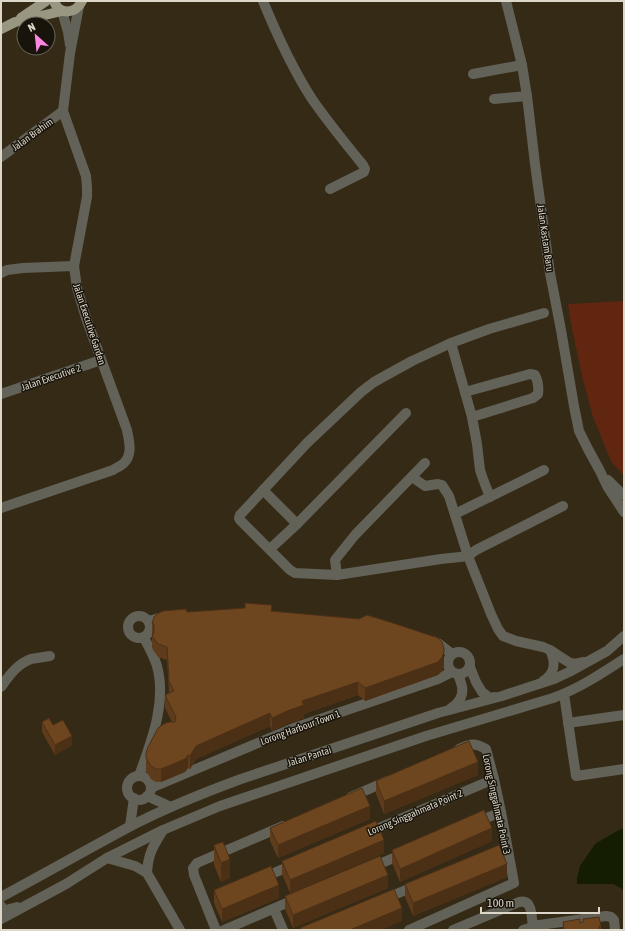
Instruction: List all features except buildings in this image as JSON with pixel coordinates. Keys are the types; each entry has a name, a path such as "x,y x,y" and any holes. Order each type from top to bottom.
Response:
{"main road":[{"path":"1,29 15,22 46,1"},
{"path":"54,1 58,8 62,11"},
{"path":"15,22 62,11 72,11 81,3"}],"street":[{"path":"263,1 289,59 312,99 365,169 364,172 330,189"},
{"name":"Jalan Kastam Baru","path":"506,1 522,65 550,273 562,330 579,430 607,486 624,512"},
{"path":"70,53 81,3"},
{"path":"62,11 68,36 70,53"},
{"name":"Jalan Executive Garden","path":"1,508 112,470 123,464 129,456 130,443 127,430 86,318 77,288 74,266 87,198 87,187 86,176 64,112 70,53"},
{"path":"473,74 522,65"},
{"path":"494,99 527,96"},
{"name":"Jalan Brahim","path":"1,157 64,112"},
{"path":"1,273 7,270 23,268 74,266"},
{"path":"544,313 489,329 451,343 374,382 361,392 307,443 269,483 239,518 290,570 295,573 337,575 468,556 476,550 563,506"},
{"path":"451,343 472,416 482,479 490,496"},
{"name":"Jalan Executive 2","path":"1,394 101,360"},
{"path":"465,392 530,374 535,375 537,380 539,389 538,394 533,398 472,416"},
{"path":"270,550 406,413"},
{"path":"337,575 335,560 355,535 425,463"},
{"path":"455,514 544,470"},
{"name":"Jalan Kastam Baru","path":"600,471 624,495"},
{"path":"412,477 425,486 438,484 442,485 449,496 468,556 491,614 503,636 543,647 575,664 592,660"},
{"path":"263,490 297,524"},
{"path":"149,621 178,615"},
{"path":"136,616 146,618 151,626 148,635 144,638 135,638 129,631 129,622 136,616"},
{"name":"Jalan Pantai","path":"1,897 130,826 171,807 241,778 438,713 502,696 562,676 607,652 624,636"},
{"path":"139,776 151,742 156,722 160,680 152,652 144,638"},
{"path":"427,639 439,644 452,654"},
{"path":"540,683 551,675 554,669 553,656 550,650"},
{"path":"438,713 456,706 463,692 455,673 449,668 448,665 452,654 459,651 466,654 471,660 470,667 482,692 490,698 502,696"},
{"path":"1,687 15,669 22,663 31,659 50,656"},
{"name":"Jalan Pantai","path":"1,919 66,884 107,858 163,830 220,806 426,736 564,694 583,685 624,659"},
{"path":"455,673 465,673 470,667"},
{"name":"Lorong Harbour Town 1","path":"149,792 291,729 455,673"},
{"path":"564,694 576,776 624,769"},
{"path":"568,723 624,714"},
{"name":"Lorong Singgahmata Point 3","path":"409,930 513,884 514,882 504,848 501,812 486,749 474,744 448,754"},
{"path":"139,776 143,776 149,781 149,792 141,799 134,798 129,793 128,786 132,779 139,776"},
{"path":"339,802 397,777"},
{"name":"Lorong Singgahmata Point 2","path":"356,838 494,779"},
{"path":"149,792 171,807"},
{"path":"130,826 134,798"},
{"path":"471,824 501,812"},
{"path":"216,930 208,900 194,875 193,868 197,863 289,824"},
{"path":"163,830 150,852 147,872 180,930"},
{"path":"362,871 413,850"},
{"path":"107,858 135,866 147,872"},
{"path":"255,880 306,859"},
{"path":"376,902 427,881"},
{"path":"23,886 1,905 3,909 6,910 30,903"},
{"path":"224,930 311,893"},
{"path":"453,930 524,901 528,903 530,907 533,926"},
{"path":"274,909 283,930"},
{"path":"522,930 533,926 606,916 611,917 614,920 615,930"}],"shaded area":[{"path":"624,301 624,476 611,461 593,417 582,376 568,304"},
{"path":"624,828 624,892 621,888 613,884 577,884 580,866 595,844"}]}
